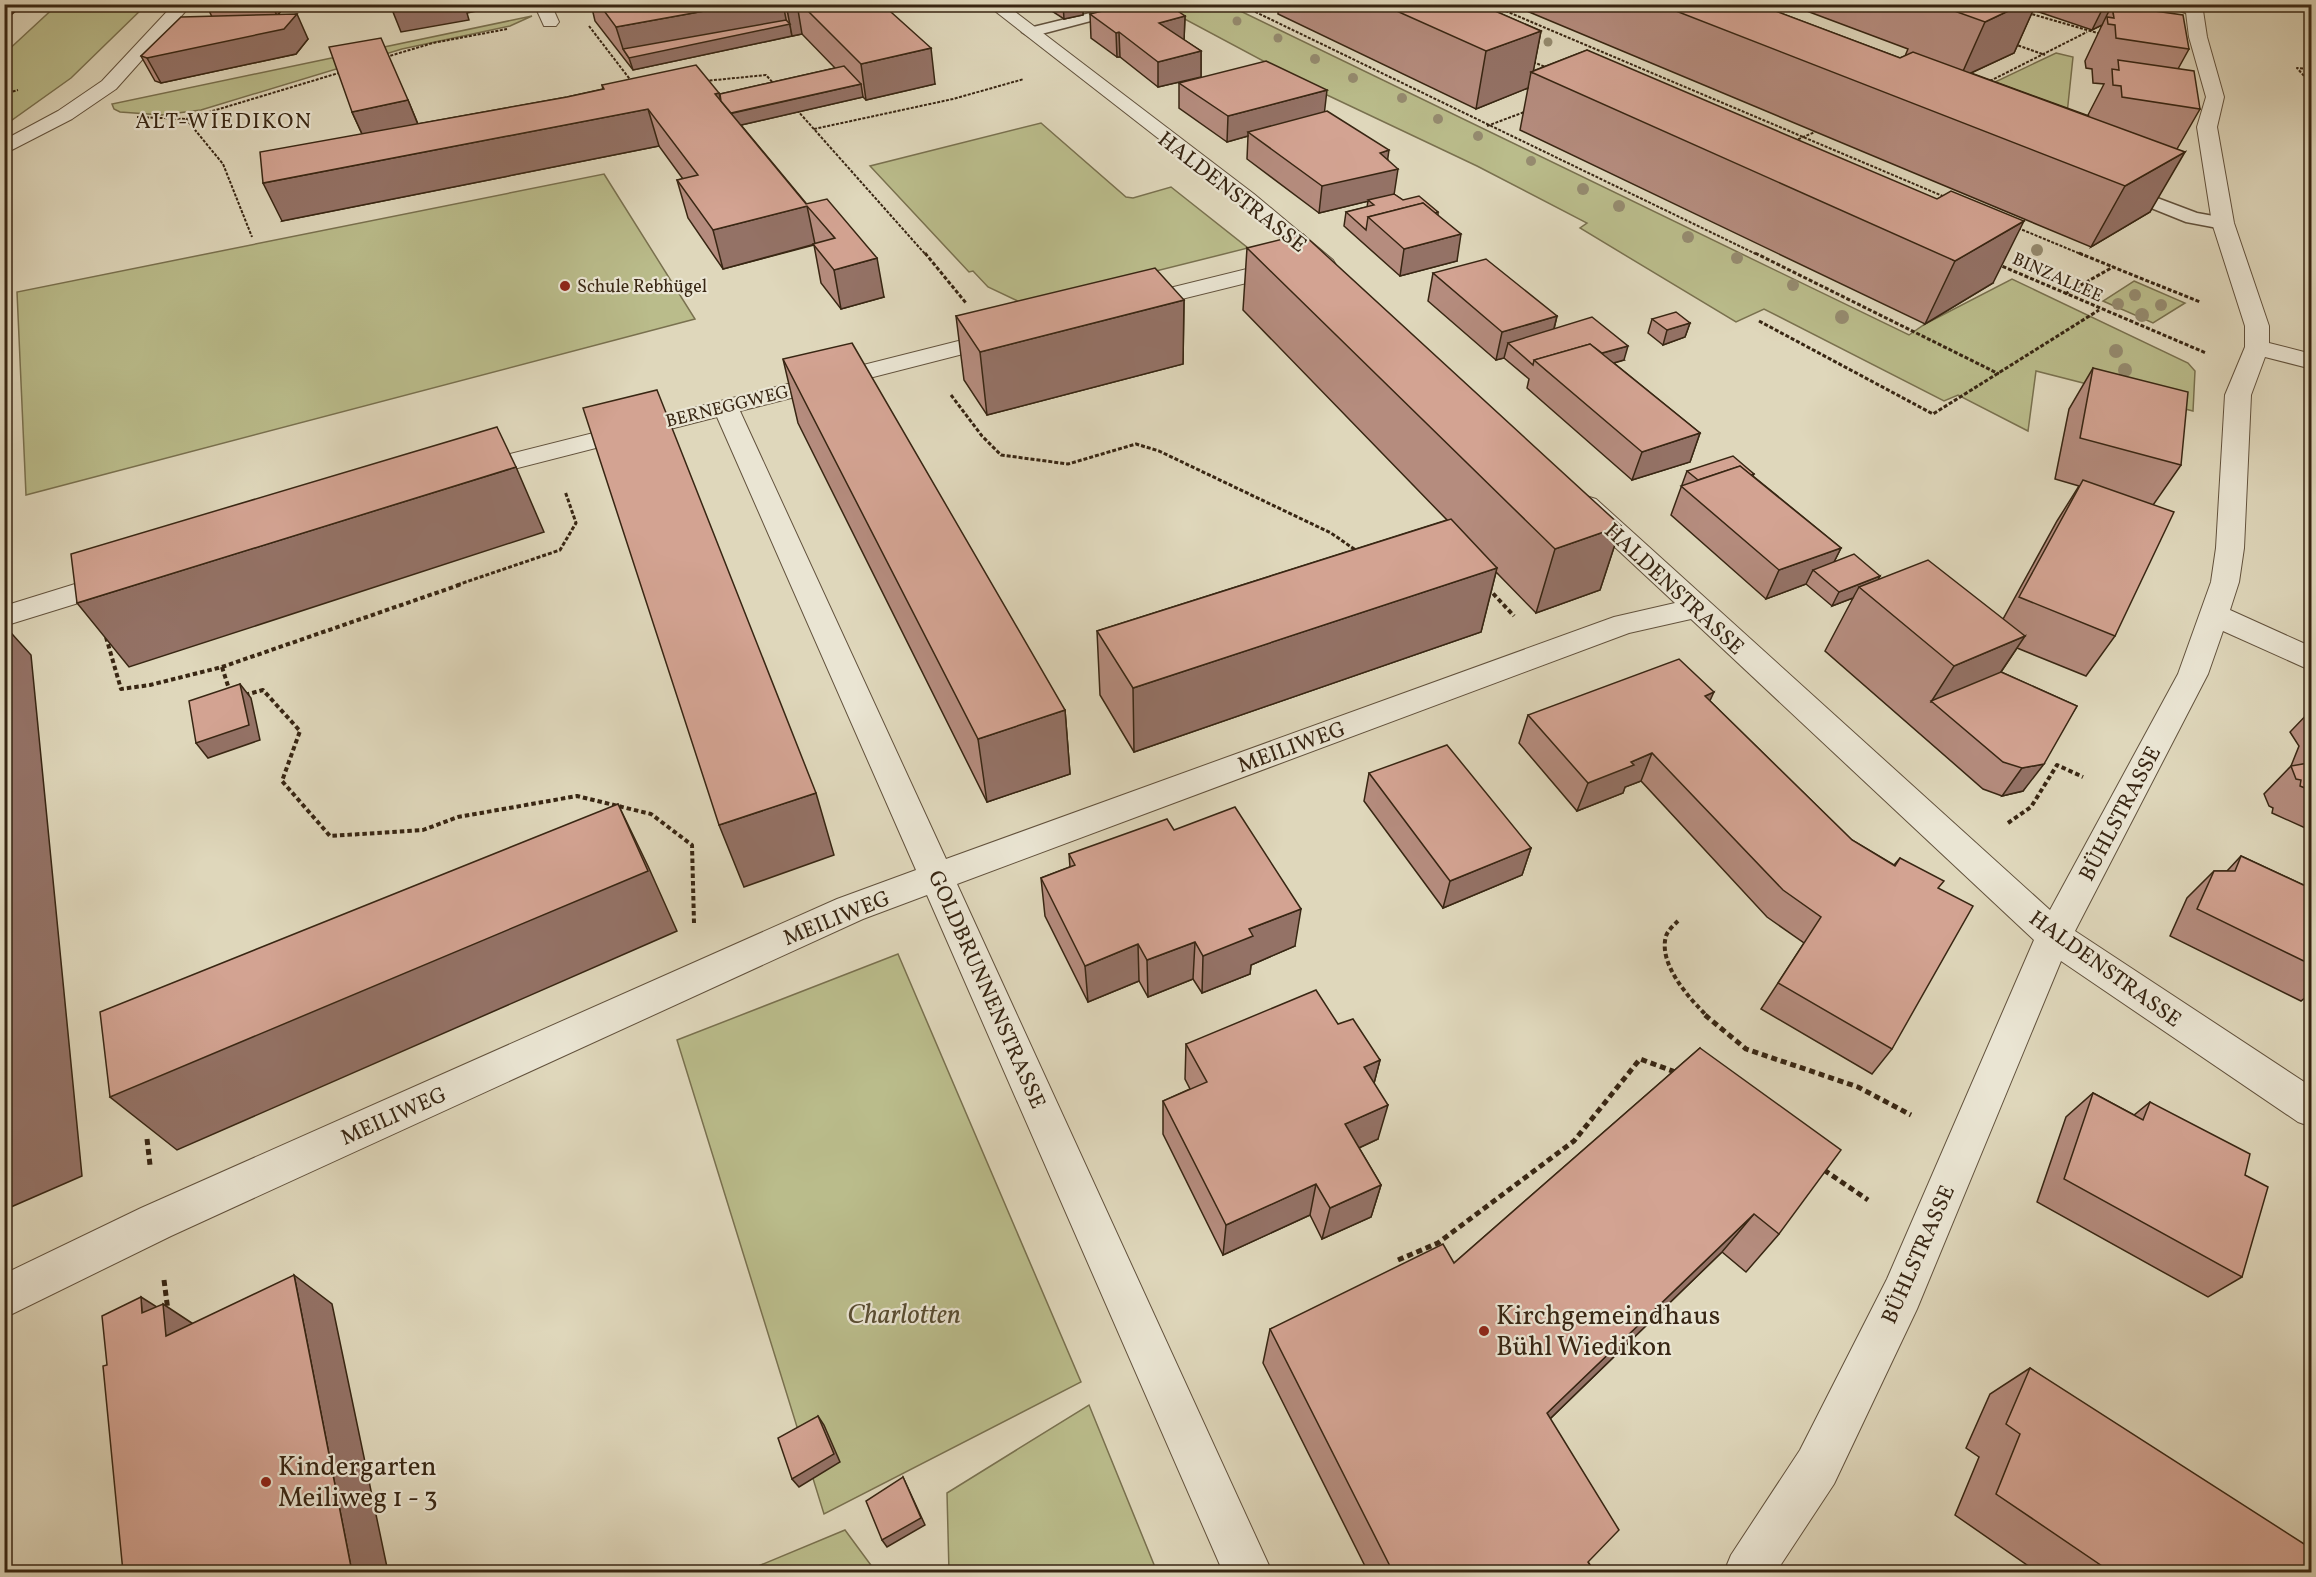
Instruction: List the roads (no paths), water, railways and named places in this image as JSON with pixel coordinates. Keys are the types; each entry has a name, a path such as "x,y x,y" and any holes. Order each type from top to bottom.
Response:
{"street":[{"path":"4,148 55,121 104,88 184,4"},
{"path":"542,4 550,22"},
{"name":"HALDENSTRASSE","path":"994,4 1074,68 1247,198 1344,283"},
{"name":"BÜHLSTRASSE","path":"1748,1572 1817,1467 1902,1294 2054,936 2193,674 2225,582 2230,548 2238,394 2257,347 2257,326 2223,223 2207,127 2215,97 2193,8"},
{"path":"1113,309 1318,259"},
{"name":"BERNEGGWEG","path":"450,479 725,406 1022,332"},
{"path":"2257,347 2312,362"},
{"name":"GOLDBRUNNENSTRASSE","path":"725,406 1248,1572"},
{"name":"HALDENSTRASSE","path":"1564,485 2054,936 2312,1109"},
{"path":"4,616 145,573"},
{"name":"MEILIWEG","path":"4,1297 156,1222 849,909 1624,624 1667,616 1696,607"},
{"path":"2215,615 2312,660"}],"lane":[{"path":"1030,32 1148,4"},
{"path":"2167,4 2193,8"},
{"path":"2106,184 2193,218 2223,223"}],"place":[{"name":"Schule Rebhügel","path":"565,286"},
{"name":"Kirchgemeindhaus Bühl Wiedikon","path":"1484,1331"},
{"name":"Kindergarten Meiliweg 1 - 3","path":"266,1482"}],"district":[{"name":"ALT-WIEDIKON","path":"224,120"}],"park label":[{"name":"Charlotten","path":"904,1314"}]}
